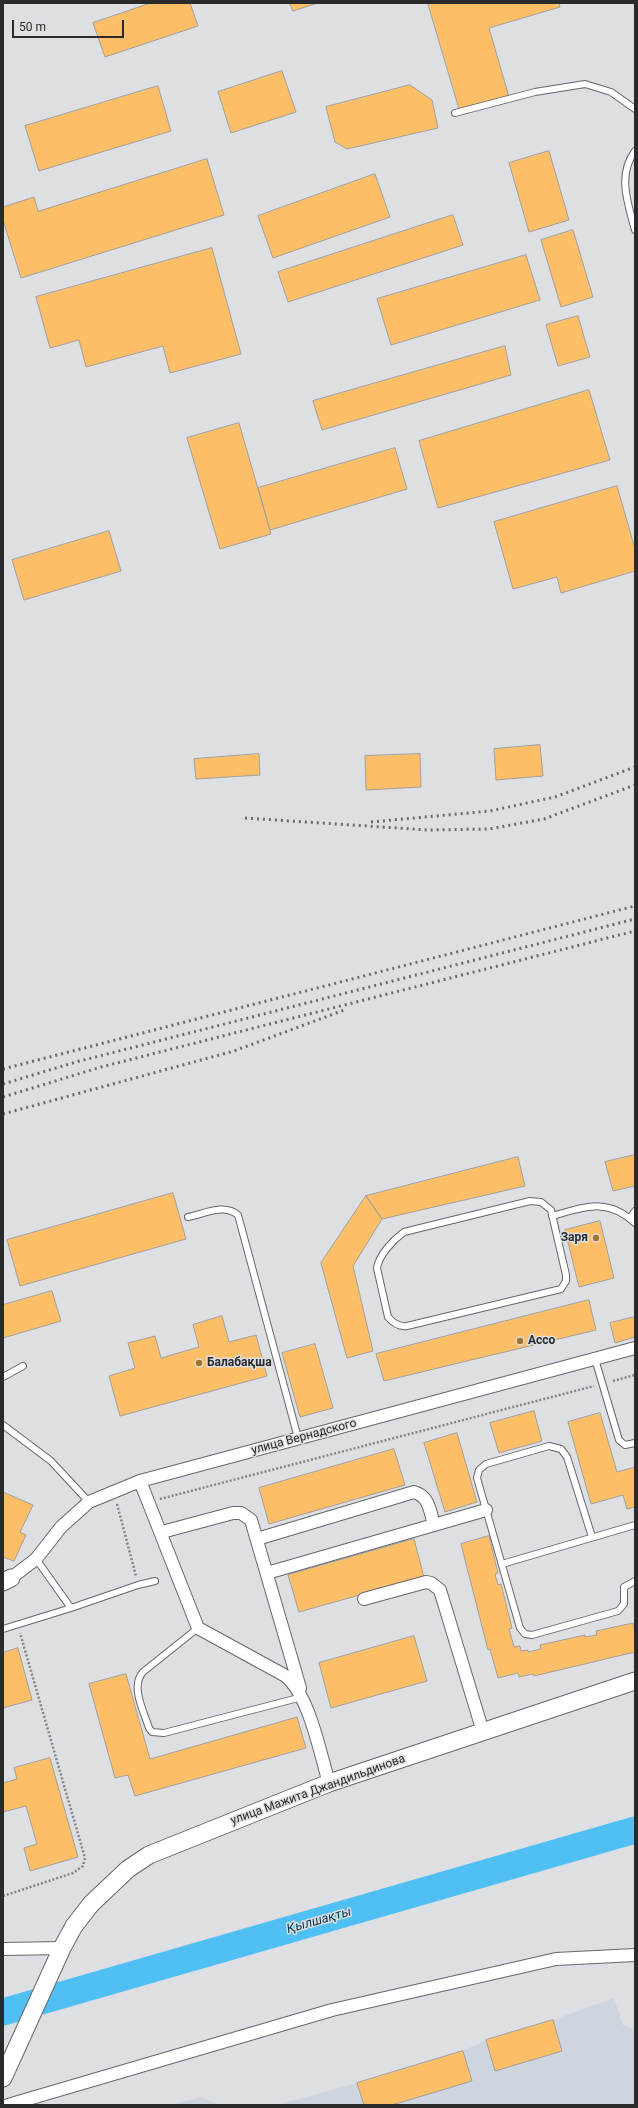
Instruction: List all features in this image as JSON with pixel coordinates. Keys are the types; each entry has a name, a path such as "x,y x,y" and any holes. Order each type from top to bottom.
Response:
{"street":[{"name":"улица Вернадского","path":"7,1580 36,1558 61,1527 89,1502 140,1481 635,1348"},
{"path":"140,1481 162,1532 198,1628 284,1675 294,1683 302,1697"},
{"path":"257,1540 408,1493 420,1494 424,1497 434,1525"},
{"path":"267,1573 486,1510"},
{"path":"162,1532 233,1513 241,1513 251,1520 302,1697 329,1784"},
{"path":"364,1599 426,1582 432,1583 440,1590 483,1732"},
{"name":"улица Мажита Джандильдинова","path":"3,2078 62,1948 74,1926 91,1904 128,1869 149,1855 329,1784 635,1681"},
{"path":"3,1949 62,1948"},
{"path":"8,2105 332,2010 556,1959 635,1954"}],"lane":[{"path":"455,113 535,92 585,84 611,92 635,109"},
{"path":"635,151 628,162 625,179 625,191 635,230"},
{"path":"530,1201 536,1201 546,1205 552,1216 566,1275 564,1287 557,1292 407,1326 397,1325 388,1317 377,1268 378,1262 396,1238 404,1232 530,1201"},
{"path":"552,1216 591,1206 601,1205 611,1208 630,1218 635,1223"},
{"path":"188,1217 225,1209 232,1210 238,1215 298,1438"},
{"path":"630,1218 635,1212"},
{"path":"595,1359 619,1440 625,1445 635,1443"},
{"path":"3,1377 23,1366"},
{"path":"3,1425 51,1461 89,1502"},
{"path":"592,1537 567,1457 565,1452 557,1446 549,1446 482,1466 479,1470 477,1478 521,1629 528,1635 618,1611 624,1604 624,1587 635,1581"},
{"path":"502,1564 635,1525"},
{"path":"36,1558 71,1608"},
{"path":"3,1629 138,1585 155,1582"},
{"path":"198,1628 143,1672 137,1680 139,1696 149,1728 152,1732 160,1734 302,1697"}],"path":[{"path":"149,1502 635,1375"},
{"path":"114,1492 138,1585"},
{"path":"3,1896 73,1872 83,1866 85,1858 18,1624"}],"shaded area":[{"path":"614,1998 623,2025 635,2029 635,2105 276,2105 357,2083 463,2051 486,2040 553,2020"},
{"path":"201,2097 220,2105 171,2105"}],"building":[{"path":"151,3 190,3 198,26 105,57 93,23"},
{"path":"290,3 318,3 293,11"},
{"path":"428,3 559,3 560,7 489,28 509,97 460,111"},
{"path":"282,71 296,112 231,133 218,92"},
{"path":"410,85 432,100 438,128 347,149 335,142 326,107"},
{"path":"158,86 171,131 39,171 25,126"},
{"path":"549,151 569,220 529,232 509,163"},
{"path":"207,159 224,215 21,278 3,220 3,207 34,197 38,211"},
{"path":"375,174 390,217 273,258 258,216"},
{"path":"453,215 463,245 288,302 278,272"},
{"path":"573,230 593,297 561,307 541,240"},
{"path":"212,248 241,354 170,373 163,346 86,367 79,340 50,348 36,297"},
{"path":"526,255 540,300 391,345 377,299"},
{"path":"578,316 590,357 558,366 546,325"},
{"path":"505,346 511,375 322,430 313,401"},
{"path":"589,390 610,460 438,508 419,441"},
{"path":"239,423 271,534 220,549 187,438"},
{"path":"395,448 407,489 270,530 258,488"},
{"path":"617,486 635,549 635,571 561,593 557,577 513,589 494,522"},
{"path":"109,531 121,571 24,600 12,560"},
{"path":"540,745 543,776 496,780 494,749"},
{"path":"259,754 260,775 196,779 194,759"},
{"path":"420,754 421,787 366,790 365,756"},
{"path":"635,1155 635,1186 613,1191 605,1162"},
{"path":"518,1157 525,1186 382,1219 366,1196"},
{"path":"173,1193 186,1239 20,1286 7,1240"},
{"path":"366,1196 382,1219 353,1266 373,1351 347,1358 321,1263"},
{"path":"600,1221 614,1278 579,1287 565,1230"},
{"path":"52,1291 61,1321 3,1338 3,1305"},
{"path":"589,1300 596,1330 384,1381 376,1354"},
{"name":"Балабақша","path":"222,1316 229,1342 256,1335 267,1376 120,1416 109,1376 135,1368 128,1343 155,1336 161,1358 199,1347 193,1325"},
{"path":"635,1317 635,1337 615,1343 610,1323"},
{"path":"315,1344 333,1408 300,1417 282,1353"},
{"path":"534,1411 542,1441 499,1453 490,1423"},
{"path":"600,1413 617,1472 635,1467 635,1507 627,1509 623,1495 591,1504 568,1422"},
{"path":"457,1433 477,1502 445,1512 424,1443"},
{"path":"394,1449 405,1485 269,1524 259,1488"},
{"path":"3,1492 33,1505 20,1532 26,1535 14,1561 3,1557"},
{"path":"489,1536 498,1573 495,1574 498,1585 501,1584 512,1628 509,1629 514,1647 520,1646 521,1651 528,1650 528,1652 541,1649 540,1645 585,1635 585,1637 597,1635 596,1631 633,1623 635,1633 635,1652 534,1676 533,1674 519,1677 518,1673 498,1678 490,1649 488,1650 461,1544"},
{"path":"414,1539 424,1577 299,1612 288,1575"},
{"path":"414,1636 427,1681 331,1708 319,1663"},
{"path":"18,1648 32,1700 3,1708 3,1653"},
{"path":"126,1674 150,1759 297,1717 306,1748 135,1796 128,1775 115,1778 89,1684"},
{"path":"50,1758 78,1857 30,1871 24,1848 37,1844 26,1806 3,1812 3,1783 17,1779 14,1768"},
{"path":"553,2020 562,2051 495,2071 486,2040"},
{"path":"463,2051 472,2081 392,2105 364,2105 357,2083"}],"waterway":[{"name":"Қылшақты","path":"3,2012 635,1830"}],"railway":[{"path":"371,822 490,811 555,797 635,767"},
{"path":"245,818 428,830 489,829 544,819 635,785"},
{"path":"3,1069 635,906"},
{"path":"3,1084 76,1062 635,919"},
{"path":"3,1097 101,1067 635,931"},
{"path":"3,1114 234,1051 347,1009"}],"place":[{"name":"Заря","path":"596,1238"},
{"name":"Ассо","path":"520,1341"},
{"name":"Балабақша","path":"199,1363"}]}
